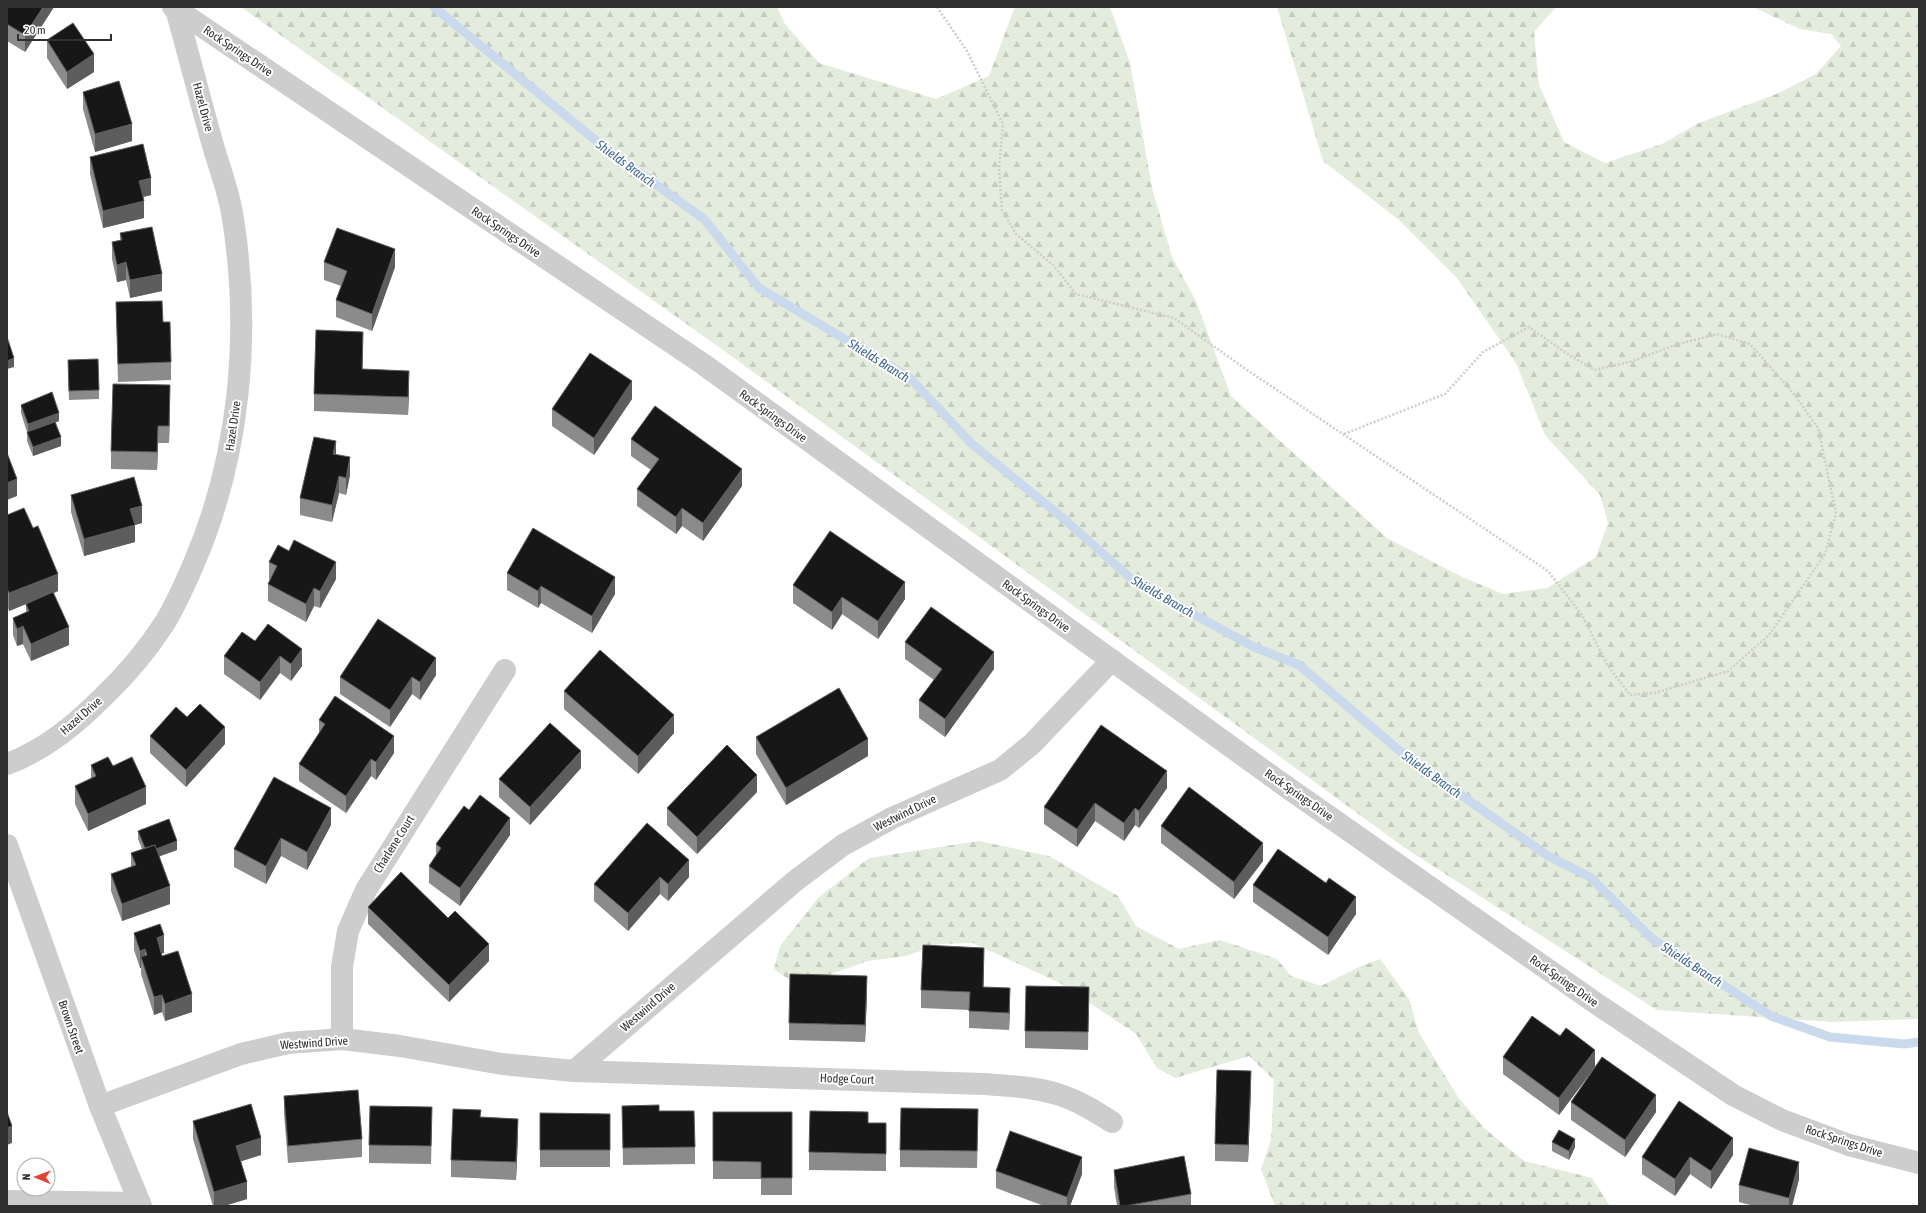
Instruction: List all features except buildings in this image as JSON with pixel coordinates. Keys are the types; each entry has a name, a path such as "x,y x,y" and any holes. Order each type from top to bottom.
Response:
{"street":[{"name":"Rock Springs Drive","path":"174,8 703,364 1288,787 1590,1000 1733,1095 1782,1120 1849,1145 1919,1164"},
{"name":"Hazel Drive","path":"7,764 43,747 83,718 126,674 146,649 165,622 181,593 209,529 229,457 239,374 241,301 233,218 174,8"},
{"name":"Westwind Drive","path":"100,1106 241,1054 288,1043 342,1038 400,1046 502,1064 574,1071 795,881 843,845 892,818 1000,770 1032,744 1112,660"},
{"name":"Charlene Court","path":"342,1038 342,967 348,931 366,890 505,670"},
{"name":"Brown Street","path":"7,845 100,1106 140,1205"},
{"name":"Hodge Court","path":"574,1071 984,1084 1039,1089 1062,1095 1083,1104 1112,1122"},
{"path":"7,1201 140,1205"}],"path":[{"path":"937,7 967,51 1003,124 998,169 1002,210 1016,234 1053,265 1076,294 1174,318 1247,370 1548,571 1582,615 1608,666 1630,695 1655,693 1728,671 1769,635 1825,554 1836,513 1818,428 1794,394 1750,344 1717,334 1675,345 1633,361 1595,370 1569,355 1529,327 1483,352 1445,394 1344,434"}],"green space":[{"path":"241,7 777,7 785,24 819,63 936,99 989,76 1014,9 1018,7 1110,7 1130,63 1152,188 1172,257 1196,301 1231,396 1387,538 1460,576 1503,594 1547,588 1596,557 1608,523 1600,495 1545,435 1516,363 1457,278 1399,220 1323,161 1277,7 1556,7 1534,32 1539,85 1564,142 1605,163 1662,144 1699,123 1781,92 1816,74 1841,46 1831,34 1800,29 1753,7 1919,7 1919,1019 1833,1022 1657,1010 1405,848 723,350"},
{"path":"979,841 1049,856 1118,896 1136,926 1179,949 1220,940 1277,959 1291,976 1321,986 1359,967 1380,959 1409,999 1419,1033 1458,1097 1484,1128 1524,1161 1592,1178 1610,1206 1275,1206 1261,1169 1271,1140 1274,1080 1249,1056 1175,1078 1157,1068 1136,1034 1060,983 973,943 939,944 906,956 868,961 808,982 791,981 774,969 780,946 819,897 869,858"}],"waterway":[{"name":"Shields Branch","path":"434,7 606,149 704,219 759,288 910,378 972,444 1064,519 1136,583 1254,647 1299,665 1408,758 1548,856 1590,877 1651,938 1771,1016 1830,1037 1904,1044 1919,1042"}]}
